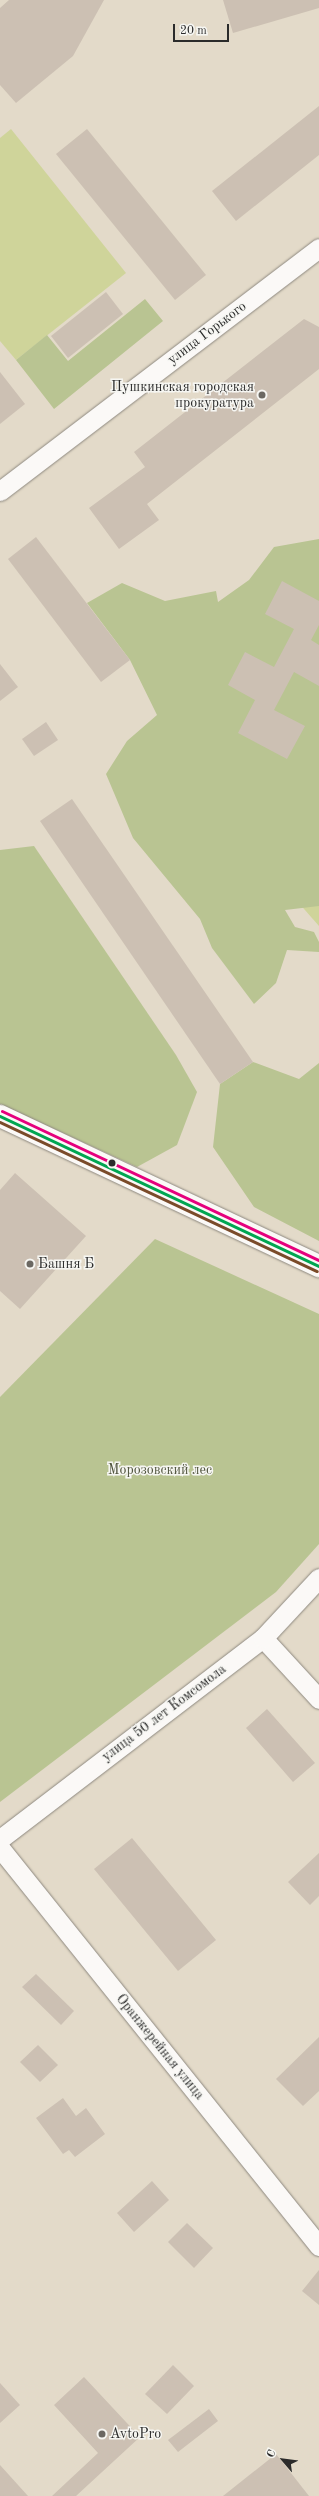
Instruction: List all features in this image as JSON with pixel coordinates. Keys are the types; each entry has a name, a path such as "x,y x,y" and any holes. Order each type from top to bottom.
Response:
{"street":[{"name":"улица Горького","path":"0,491 319,248"},
{"path":"0,1116 319,1266"},
{"name":"улица 50 лет Комсомола","path":"0,1839 263,1638 319,1578"},
{"path":"263,1638 319,1699"},
{"name":"Оранжерейная улица","path":"0,1848 319,2246"}],"green space":[{"path":"11,129 126,273 16,360 0,341 0,138"},
{"path":"145,299 163,321 54,409 16,360 47,335 68,361"},
{"path":"319,539 319,906 285,910 295,927 314,932 319,942 319,952 287,950 276,983 254,1004 212,948 200,919 133,838 106,774 127,741 157,715 130,660 87,603 122,583 165,601 216,591 218,602 249,580 274,547"},
{"path":"34,846 176,1055 197,1092 177,1145 137,1167 0,1104 0,850"},
{"path":"319,882 319,926 297,901"},
{"path":"253,1062 299,1079 319,1063 319,1241 254,1207 213,1147 220,1084"},
{"name":"Морозовский лес","path":"155,1239 319,1314 319,1544 276,1592 0,1802 0,1397"}],"building":[{"path":"9,0 104,0 73,56 16,103 0,85 0,8"},
{"path":"223,0 319,0 319,8 233,33"},
{"path":"319,106 319,155 236,221 212,191"},
{"path":"87,129 206,275 175,300 56,154"},
{"path":"106,292 123,314 68,358 51,336"},
{"path":"304,319 319,327 319,369 147,504 159,520 119,549 89,508 145,467 134,452"},
{"path":"0,372 25,404 0,424"},
{"path":"36,537 130,660 101,682 8,559"},
{"path":"282,581 319,601 319,625 311,640 319,645 319,686 294,672 274,710 305,726 287,759 238,733 255,700 228,685 245,652 274,667 294,629 265,614"},
{"path":"0,664 18,687 0,701"},
{"path":"46,722 58,740 34,756 22,739"},
{"path":"72,799 253,1062 220,1084 40,821"},
{"name":"Башня Б","path":"15,1173 86,1236 20,1309 0,1291 0,1190"},
{"path":"267,1709 315,1763 293,1782 246,1728"},
{"path":"132,1838 216,1940 178,1971 94,1869"},
{"path":"319,1853 319,1896 310,1905 288,1882"},
{"path":"36,1974 74,2011 61,2025 22,1987"},
{"path":"319,2037 319,2091 303,2106 276,2079"},
{"path":"38,2045 58,2065 40,2082 20,2062"},
{"path":"63,2098 76,2116 86,2108 105,2134 75,2157 69,2150 63,2154 36,2118"},
{"path":"152,2181 169,2200 134,2232 117,2213"},
{"path":"187,2223 213,2248 194,2268 168,2242"},
{"path":"319,2270 319,2305 302,2291"},
{"path":"173,2365 194,2386 167,2414 145,2394"},
{"path":"84,2377 140,2437 76,2496 52,2496 98,2453 54,2405"},
{"path":"0,2383 20,2405 0,2423"},
{"path":"209,2409 218,2421 178,2452 168,2440"},
{"path":"276,2454 309,2496 223,2496"},
{"path":"0,2465 28,2496 0,2496"}],"transit line":[{"path":"2,1111 319,1260"},
{"path":"0,1116 319,1266"},
{"path":"0,1122 317,1271"}],"place":[{"name":"Пушкинская городская прокуратура","path":"262,395"},
{"name":"Башня Б","path":"30,1264"},
{"name":"AvtoPro","path":"102,2434"}]}
